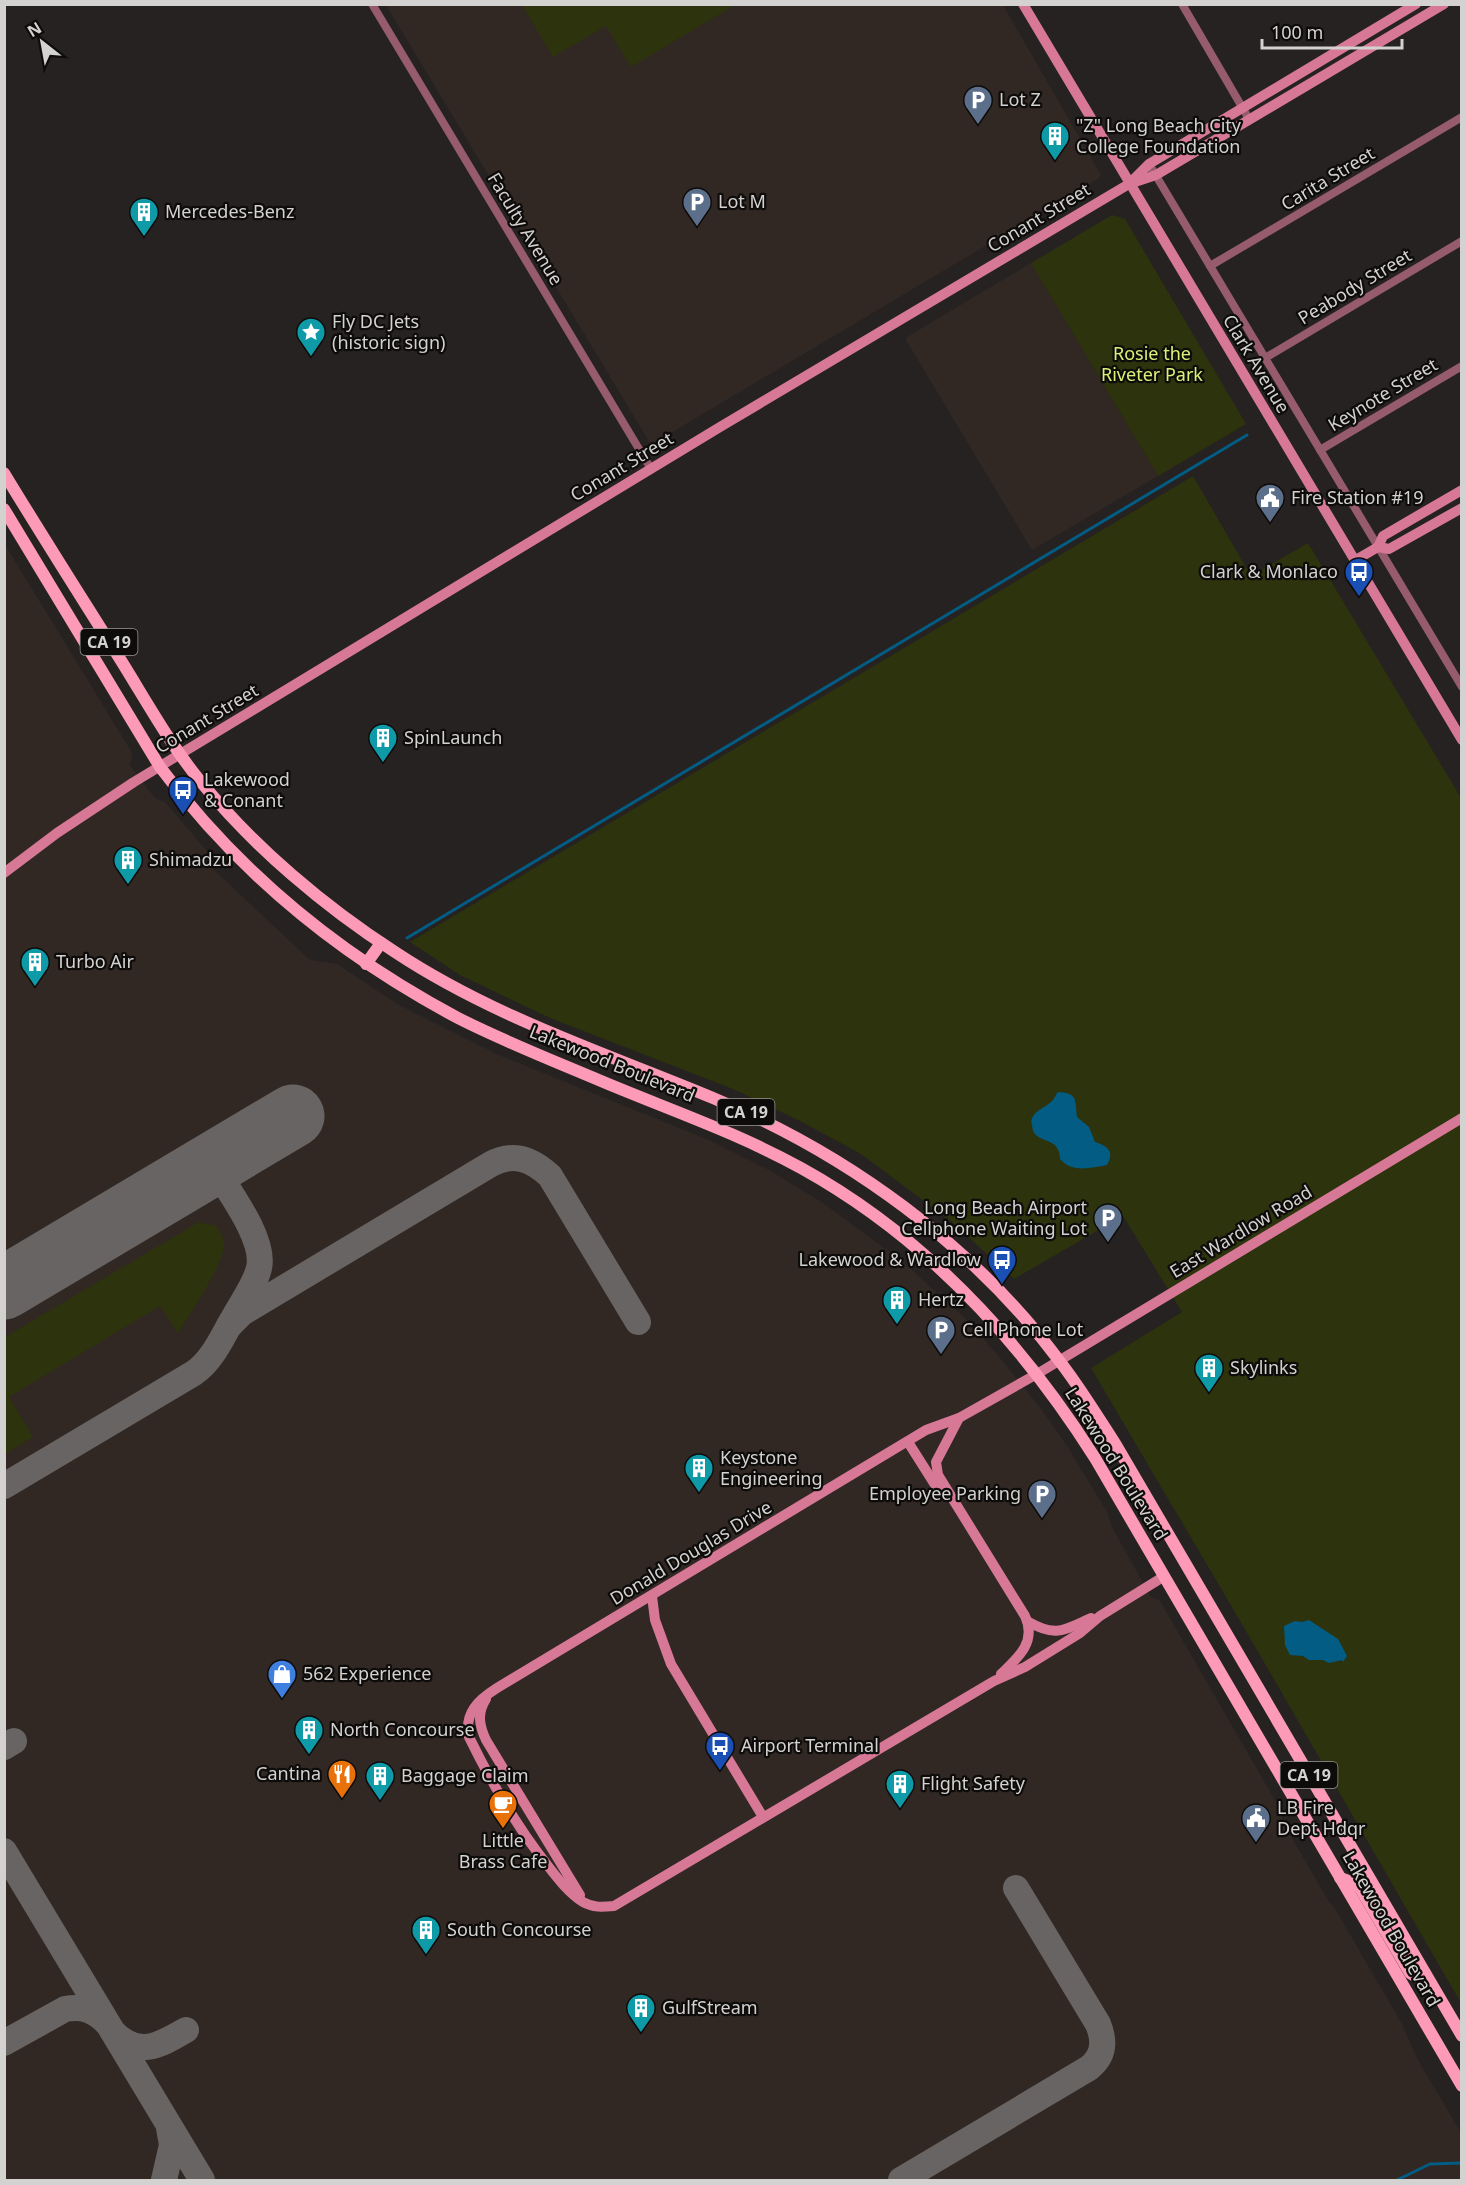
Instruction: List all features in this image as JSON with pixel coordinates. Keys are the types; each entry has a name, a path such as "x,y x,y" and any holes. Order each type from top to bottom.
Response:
{"main road":[{"name":"Lakewood Boulevard","path":"4,473 199,780 259,845 319,896 395,953 471,996 521,1021 764,1120 817,1148 877,1187 940,1236 984,1276 1059,1360 1089,1401 1461,2036"},
{"name":"Lakewood Boulevard","path":"4,509 160,767 188,804 255,875 303,918 366,964 459,1018 596,1079 706,1122 753,1143 804,1170 863,1207 924,1255 967,1294 1037,1374 1068,1415 1095,1458 1461,2086"},
{"path":"366,964 381,943"},
{"path":"1340,1878 1360,1888 1410,1973 1433,1987"}],"street":[{"name":"Faculty Avenue","path":"372,4 651,469"},
{"name":"Clark Avenue","path":"1023,4 1461,740"},
{"path":"1182,4 1250,119"},
{"name":"Conant Street","path":"4,873 65,828 134,782 1129,183 1149,164 1416,4"},
{"name":"Conant Street","path":"1129,183 1156,176 1444,4"},
{"name":"Carita Street","path":"1210,266 1461,117"},
{"name":"Clark Avenue","path":"1149,164 1461,687"},
{"name":"Peabody Street","path":"1265,358 1461,241"},
{"name":"Keynote Street","path":"1320,450 1461,366"},
{"path":"1354,561 1378,547 1383,536 1461,490"},
{"path":"1378,547 1389,549 1461,507"},
{"name":"East Wardlow Road","path":"1037,1374 1461,1118"},
{"name":"Donald Douglas Drive","path":"584,1903 560,1881 532,1845 490,1780 469,1737 467,1728 474,1706 490,1693 926,1430 959,1418 1037,1374"},
{"path":"959,1418 936,1462 938,1475 1028,1621 1029,1632 1026,1648 994,1681"},
{"path":"908,1442 940,1493 956,1507"},
{"path":"1028,1621 1051,1632 1065,1631 1100,1616 1163,1577"},
{"path":"652,1596 656,1620 671,1664 763,1817"},
{"path":"490,1693 480,1713 481,1729 584,1903 601,1908 614,1906 994,1681 1025,1667 1080,1633 1100,1616"}],"shaded area":[{"name":"Lot M","path":"386,5 1003,5 1101,175 654,443 653,441 650,443"},
{"path":"1031,263 1158,476 1032,550 906,340 907,337"},
{"path":"4,543 131,751 132,758 129,764 155,798 165,802 212,857 213,869 310,960 337,964 399,1005 501,1056 709,1140 769,1170 823,1203 903,1262 966,1319 1042,1410 1069,1449 1107,1512 1113,1529 1151,1597 1160,1601 1276,1802 1286,1828 1402,2024 1418,2060 1461,2133 1461,2180 5,2180"}],"green space":[{"path":"522,5 735,5 631,67 606,26 553,57"},
{"name":"Rosie the Riveter Park","path":"1112,215 1125,219 1246,424 1158,476 1031,263"},
{"path":"1193,476 1251,576 1308,543 1461,798 1461,2003 1091,1368 1182,1312 1123,1216 1014,1279 952,1222 861,1154 800,1121 733,1089 550,1018 460,975 410,942"},
{"path":"199,1222 216,1226 222,1235 223,1253 213,1276 178,1333 160,1306 9,1397 33,1437 5,1454 5,1337"}],"water":[{"path":"1058,1092 1069,1094 1074,1098 1077,1117 1089,1127 1095,1142 1109,1150 1107,1165 1082,1168 1070,1166 1060,1159 1056,1146 1037,1136 1033,1131 1031,1121 1034,1115 1051,1102"},
{"path":"1309,1620 1338,1639 1347,1656 1343,1662 1342,1660 1329,1663 1290,1655 1285,1645 1284,1626 1295,1621"}],"waterway":[{"path":"407,938 1247,435"},
{"path":"1397,2180 1430,2164 1462,2163"}],"taxiway":[{"path":"229,1326 242,1313 491,1164 507,1158 522,1159 536,1165 550,1176 638,1322"},
{"path":"4,1486 194,1373 207,1362 217,1348 255,1281 260,1256 257,1243 244,1214 212,1164"},
{"path":"4,1747 14,1741"},
{"path":"4,1851 202,2180"},
{"path":"901,2180 1089,2068 1098,2058 1102,2048 1102,2036 1098,2024 1016,1888"},
{"path":"4,2043 65,2009 88,2010 107,2023"},
{"path":"114,2033 123,2041 141,2047 159,2044 186,2030"},
{"path":"164,2180 172,2145 169,2128"}],"runway":[{"path":"4,1288 293,1116"}],"place":[{"name":"Lot Z","path":"978,126"},
{"name":"\"Z\" Long Beach City College Foundation","path":"1055,162"},
{"name":"Lot M","path":"697,228"},
{"name":"Mercedes-Benz","path":"144,238"},
{"name":"Fly DC Jets (historic sign)","path":"311,358"},
{"name":"Fire Station #19","path":"1270,524"},
{"name":"Clark & Monlaco","path":"1359,598"},
{"name":"SpinLaunch","path":"383,764"},
{"name":"Lakewood & Conant","path":"183,816"},
{"name":"Shimadzu","path":"128,886"},
{"name":"Turbo Air","path":"35,988"},
{"name":"Long Beach Airport Cellphone Waiting Lot","path":"1108,1244"},
{"name":"Lakewood & Wardlow","path":"1002,1286"},
{"name":"Hertz","path":"897,1326"},
{"name":"Cell Phone Lot","path":"941,1356"},
{"name":"Skylinks","path":"1209,1394"},
{"name":"Keystone Engineering","path":"699,1494"},
{"name":"Employee Parking","path":"1042,1520"},
{"name":"562 Experience","path":"282,1700"},
{"name":"North Concourse","path":"309,1756"},
{"name":"Airport Terminal","path":"720,1772"},
{"name":"Cantina","path":"342,1800"},
{"name":"Baggage Claim","path":"380,1802"},
{"name":"Flight Safety","path":"900,1810"},
{"name":"Little Brass Cafe","path":"503,1830"},
{"name":"LB Fire Dept Hdqr","path":"1256,1844"},
{"name":"South Concourse","path":"426,1956"},
{"name":"GulfStream","path":"641,2034"}]}
